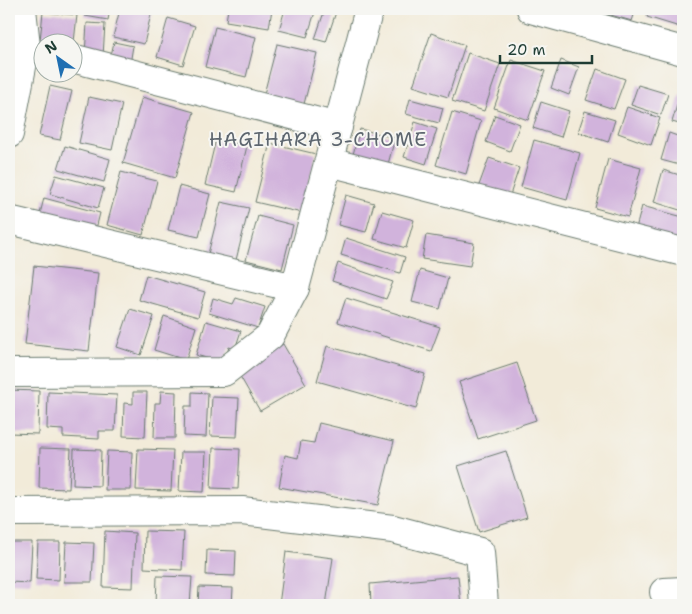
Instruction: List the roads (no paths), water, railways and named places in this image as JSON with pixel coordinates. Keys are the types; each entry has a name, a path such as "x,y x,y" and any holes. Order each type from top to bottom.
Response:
{"street":[{"path":"22,9 32,42"},
{"path":"9,372 224,372 270,336 295,288 369,9"},
{"path":"531,9 683,51"},
{"path":"9,134 32,55"},
{"path":"82,61 338,127"},
{"path":"329,162 683,252"},
{"path":"9,220 295,288"},
{"path":"9,512 242,511 393,529 480,552 484,605"}],"district":[{"name":"HAGIHARA 3-CHOME","path":"318,139"}]}
